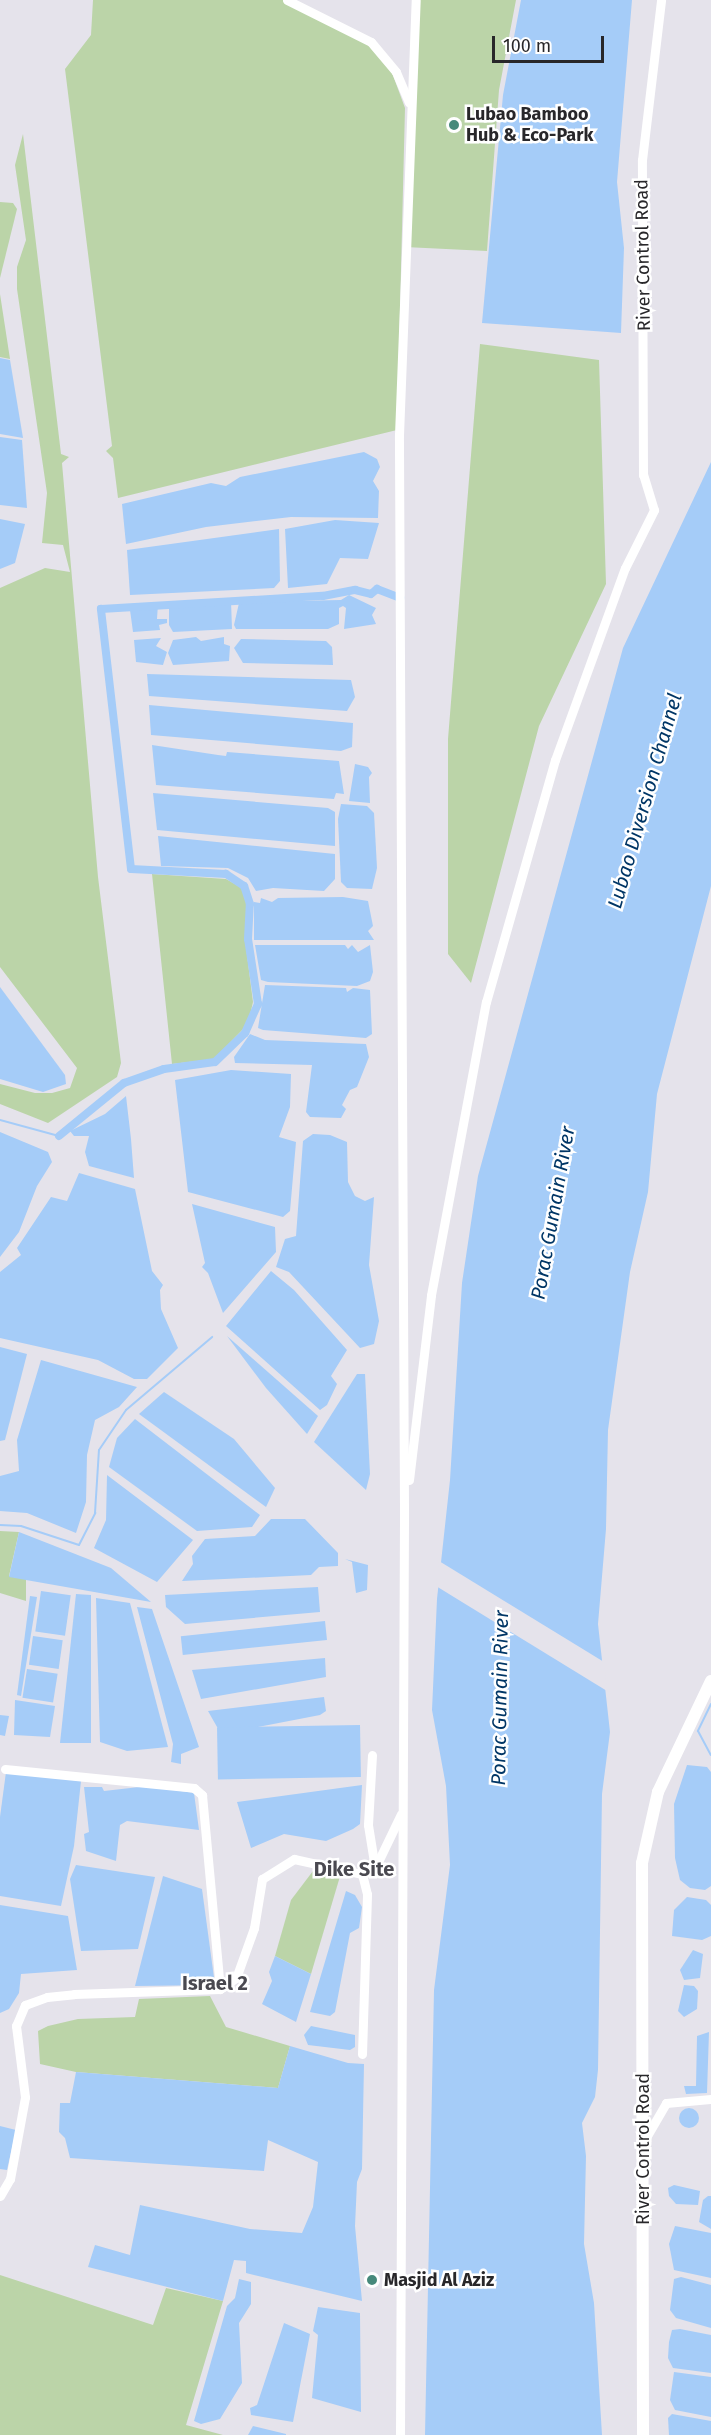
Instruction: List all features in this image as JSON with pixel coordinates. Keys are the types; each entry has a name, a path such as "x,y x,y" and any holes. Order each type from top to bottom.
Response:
{"street":[{"path":"287,0 371,42 396,72 410,105"},
{"path":"400,2435 404,1509 399,435 410,105 416,0"},
{"name":"River Control Road","path":"404,1509 422,1394 431,1295 486,1002 555,760 625,568 654,510 643,475 642,160 661,0"},
{"name":"River Control Road","path":"642,2435 642,1863 658,1792 711,1681"},
{"path":"372,1755 368,1825 375,1868"},
{"path":"5,1769 194,1788 202,1795 220,1989"},
{"path":"0,2196 10,2179 25,2097 16,2026 25,2005 46,1997 74,1994 220,1989 236,1978 254,1929 262,1879 294,1859 362,1874 375,1868 402,1812"},
{"path":"362,1874 367,1894 362,2054"},
{"path":"643,2144 666,2103 711,2099"}],"green space":[{"path":"93,0 286,0 371,42 391,70 405,108 397,430 118,498 113,458 106,451 112,446 65,69 91,35"},
{"name":"Lubao Bamboo Hub & Eco-Park","path":"420,0 516,0 499,90 487,251 405,247"},
{"path":"23,134 61,454 69,457 62,463 98,877 121,1063 117,1077 48,1123 0,1104 0,1084 35,1093 52,1093 70,1088 77,1068 0,967 0,588 45,568 70,572 63,545 42,543 47,493 17,289 17,267 26,240 15,165"},
{"path":"0,202 13,203 17,209 0,278"},
{"path":"0,294 10,359 0,357"},
{"path":"480,344 599,360 606,584 539,726 471,983 448,954 448,739"},
{"path":"152,874 226,879 242,888 247,905 245,939 253,1002 248,1024 214,1059 172,1064"},
{"path":"0,1531 19,1532 9,1576 26,1579 26,1601 0,1593"},
{"path":"316,1867 341,1873 311,1974 275,1956 291,1900"},
{"path":"210,1996 226,2027 290,2046 278,2088 76,2072 40,2064 38,2031 48,2026 78,2019 135,2017 139,1999"},
{"path":"0,2275 153,2325 166,2288 223,2301 186,2425 223,2435 0,2435"}],"water":[{"path":"521,0 632,0 617,182 624,248 621,333 482,323 503,95"},
{"path":"0,358 10,360 23,438 0,434"},
{"path":"0,437 22,440 27,508 0,505"},
{"path":"364,452 377,459 380,467 373,481 379,491 378,518 291,517 206,527 126,544 122,504 211,483 226,486 240,477"},
{"path":"711,462 711,886 657,1094 648,1192 630,1272 608,1430 606,1529 598,1624 610,1732 602,1794 598,2070 595,2097 582,2123 586,2156 584,2244 594,2303 602,2435 425,2435 434,1990 450,1865 446,1786 432,1710 437,1599 450,1480 462,1283 478,1176 623,648"},
{"path":"0,519 25,524 15,563 0,569"},
{"path":"335,520 379,523 368,559 340,558 327,584 288,588 285,529"},
{"path":"279,529 280,581 274,588 130,595 127,550"},
{"path":"349,595 376,608 372,615 376,624 344,629 346,608 343,606 339,608 339,624 328,629 236,629 234,625 239,603 341,600"},
{"path":"231,601 232,629 173,632 169,625 169,604"},
{"path":"158,604 157,619 167,619 167,623 159,625 160,630 133,632 130,610"},
{"path":"196,637 201,641 224,637 224,644 230,646 229,661 173,665 168,653 173,640"},
{"path":"161,638 156,646 167,652 163,665 136,662 134,640"},
{"path":"241,639 326,641 332,647 333,665 243,663 234,648"},
{"path":"147,674 351,680 355,697 347,711 149,696"},
{"path":"149,705 353,723 352,747 341,751 151,735"},
{"path":"152,745 226,756 227,752 339,761 344,794 336,793 334,799 156,785"},
{"path":"355,764 368,767 372,773 369,777 370,803 349,801"},
{"path":"153,793 328,808 335,812 335,846 157,830"},
{"path":"341,804 367,806 374,813 377,868 372,889 347,888 341,882 338,819"},
{"path":"158,836 335,854 335,879 324,891 273,888 256,891 248,878 228,868 161,866"},
{"path":"343,897 368,901 373,926 368,931 374,940 254,940 254,902 260,903 261,898 272,902 278,898"},
{"path":"255,945 345,945 348,949 352,945 358,952 370,945 373,972 370,981 357,986 268,982 261,980"},
{"path":"265,985 346,988 347,992 353,988 370,990 372,1034 366,1038 258,1028"},
{"path":"0,987 65,1075 66,1084 43,1092 0,1079"},
{"path":"250,1034 265,1040 366,1044 369,1057 357,1087 350,1090 342,1105 346,1109 341,1118 310,1117 306,1112 312,1065 235,1063 234,1057"},
{"path":"231,1070 291,1074 290,1107 279,1137 296,1142 290,1211 283,1217 188,1192 175,1080"},
{"path":"126,1096 134,1178 89,1166 85,1152 89,1136 74,1136 70,1131 105,1114"},
{"path":"0,1132 48,1152 52,1162 37,1186 19,1232 0,1257"},
{"path":"313,1134 330,1135 347,1142 348,1182 355,1196 365,1201 374,1197 369,1265 379,1321 374,1344 360,1348 289,1272 276,1267 285,1239 296,1236 303,1141"},
{"path":"79,1173 135,1189 152,1271 163,1285 160,1290 161,1309 178,1348 147,1379 134,1379 98,1360 0,1338 0,1272 21,1255 17,1248 51,1197 67,1201"},
{"path":"192,1204 275,1227 276,1252 223,1313 208,1273 202,1267 205,1263"},
{"path":"271,1271 294,1290 347,1350 331,1376 337,1384 327,1405 320,1410 226,1326"},
{"path":"227,1336 318,1416 307,1434 266,1388"},
{"path":"0,1347 27,1354 5,1440 0,1441"},
{"path":"41,1360 137,1387 119,1407 95,1420 87,1455 86,1502 76,1533 27,1513 0,1511 0,1476 19,1471 17,1440"},
{"path":"357,1374 365,1374 370,1474 366,1490 314,1442"},
{"path":"164,1392 234,1439 275,1488 266,1507 139,1414"},
{"path":"135,1419 260,1515 252,1527 197,1531 109,1467 117,1438"},
{"path":"107,1475 193,1540 157,1582 94,1548 106,1520"},
{"path":"271,1519 305,1519 338,1553 338,1566 319,1567 311,1575 182,1581 193,1564 192,1556 205,1539 255,1536"},
{"path":"19,1532 111,1568 151,1602 9,1577"},
{"path":"345,1559 368,1565 367,1590 356,1593 352,1562"},
{"path":"318,1587 320,1612 185,1624 166,1607 165,1595"},
{"path":"41,1591 71,1595 65,1636 35,1632"},
{"path":"76,1594 91,1595 91,1743 60,1743"},
{"path":"30,1596 37,1597 21,1696 17,1695"},
{"path":"96,1598 130,1603 168,1747 127,1751 100,1742"},
{"path":"137,1607 152,1609 199,1747 181,1754 181,1764 171,1762 173,1744"},
{"path":"325,1621 327,1640 183,1655 181,1636"},
{"path":"33,1636 63,1640 59,1669 29,1665"},
{"path":"325,1658 326,1677 201,1699 192,1670"},
{"path":"27,1669 58,1674 53,1702 22,1698"},
{"path":"324,1697 326,1711 320,1715 221,1734 208,1711"},
{"path":"15,1700 55,1706 50,1737 14,1735"},
{"path":"0,1715 9,1716 5,1736 0,1735"},
{"path":"360,1725 361,1777 218,1779 217,1727"},
{"path":"687,1765 707,1767 711,1772 711,1886 705,1890 690,1888 680,1880 675,1858 674,1804"},
{"path":"6,1772 81,1781 74,1846 61,1906 0,1896 0,1817"},
{"path":"362,1785 360,1824 353,1829 326,1841 284,1834 251,1848 237,1802"},
{"path":"148,1786 194,1793 199,1830 127,1821 120,1825 116,1861 86,1851 84,1834 89,1832 84,1787 102,1787 104,1791"},
{"path":"76,1865 155,1877 138,1949 81,1951 70,1879"},
{"path":"163,1876 202,1889 215,1985 135,1986"},
{"path":"346,1891 355,1895 362,1907 359,1928 350,1933 335,2012 330,2016 310,2012"},
{"path":"687,1897 706,1900 711,1905 711,1936 702,1940 672,1936 674,1910"},
{"path":"0,1905 68,1916 77,1970 21,1974 19,1993 9,2009 0,2013"},
{"path":"693,1950 703,1954 700,1978 684,1980 680,1970"},
{"path":"275,1956 311,1974 296,2022 262,2004 272,1981 269,1972"},
{"path":"684,1985 694,1986 698,1991 697,2009 684,2017 678,2011"},
{"path":"311,2026 355,2035 355,2047 350,2050 308,2045 304,2035"},
{"path":"709,2032 707,2093 686,2094 684,2086 696,2086 697,2036"},
{"path":"290,2046 348,2063 364,2064 362,2169 357,2182 355,2226 362,2301 246,2273 246,2261 234,2260 223,2301 88,2267 95,2245 130,2255 140,2205 250,2229 302,2233 313,2207 318,2162 268,2140 264,2171 70,2158 65,2138 59,2132 60,2103 70,2103 76,2072 278,2088"},
{"path":"685,2108 693,2108 699,2114 699,2122 693,2128 685,2128 679,2122 679,2114"},
{"path":"0,2126 16,2130 7,2170 0,2169"},
{"path":"674,2185 700,2191 698,2205 676,2204 669,2196 668,2188"},
{"path":"711,2196 711,2229 699,2222 703,2200"},
{"path":"675,2226 711,2233 711,2278 674,2270 669,2244"},
{"path":"681,2277 711,2285 711,2328 676,2318 670,2310 674,2279"},
{"path":"239,2279 251,2282 251,2304 239,2323 242,2383 220,2419 201,2424 194,2421 227,2306 235,2298"},
{"path":"318,2307 360,2313 361,2412 312,2398 318,2335 313,2331"},
{"path":"284,2323 310,2334 293,2422 251,2415 250,2408 257,2405"},
{"path":"680,2329 711,2335 711,2373 673,2368 668,2358 669,2342 672,2330"},
{"path":"674,2372 711,2377 711,2417 675,2410 670,2400"},
{"path":"672,2414 711,2421 711,2435 669,2435 668,2418"},
{"path":"253,2426 286,2434 286,2435 248,2435"}],"pier":[{"path":"439,1561 604,1662 607,1691 436,1586"}],"waterway":[{"path":"59,1136 124,1083 164,1069 215,1062 245,1033 258,1004 248,939 250,904 244,886 226,874 131,869 101,609 323,596 355,590 371,594 377,589 400,598"},
{"path":"0,1120 59,1136"},
{"path":"0,1525 21,1526 79,1545 95,1513 99,1450 126,1410 212,1337"},
{"path":"711,1704 698,1731 711,1755"}],"place":[{"name":"Lubao Bamboo Hub & Eco-Park","path":"454,125"},
{"name":"Masjid Al Aziz","path":"372,2280"}],"district":[{"name":"Dike Site","path":"354,1869"},
{"name":"Israel 2","path":"215,1983"}],"water label":[{"name":"Lubao Diversion Channel","path":"645,801"},
{"name":"Porac Gumain River","path":"553,1213"},
{"name":"Porac Gumain River","path":"500,1698"}]}
